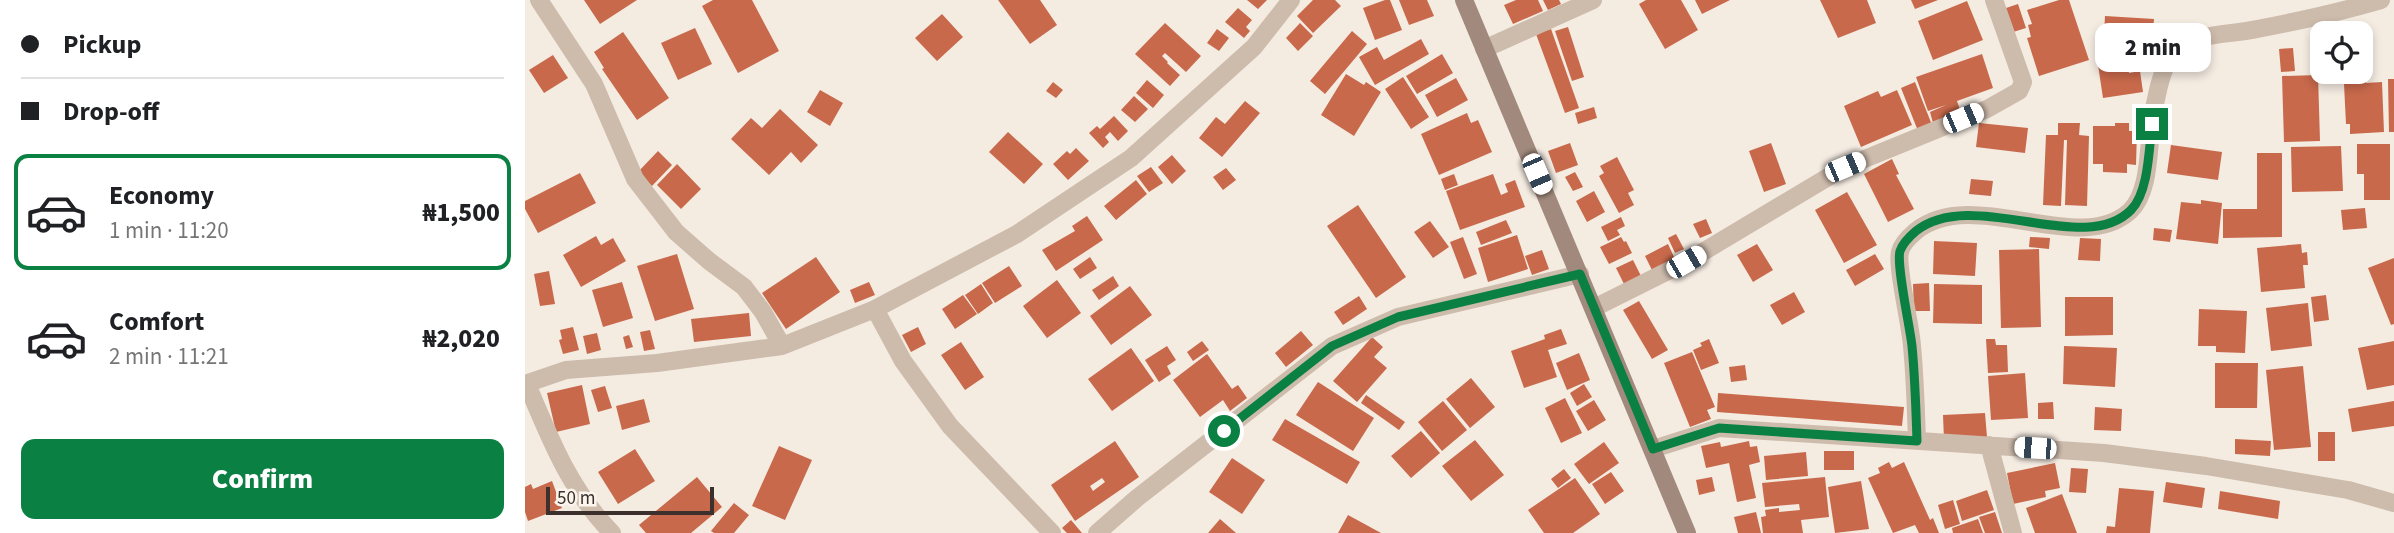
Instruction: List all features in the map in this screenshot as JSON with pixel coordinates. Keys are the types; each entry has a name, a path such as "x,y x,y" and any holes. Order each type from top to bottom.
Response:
{"main road":[{"path":"1464,0 1687,533"}],"street":[{"path":"539,0 593,84 635,178 676,232 744,287 763,312 782,346"},
{"path":"613,533 594,514 558,458 526,384 566,370 657,363 782,346 875,309 1017,234 1131,158 1254,47 1291,0"},
{"path":"1484,49 1593,0"},
{"path":"1594,308 1686,262 1845,167 1987,108 2019,91 2023,82 1994,0"},
{"path":"1917,441 1912,345 1899,253 1908,238 1924,225 1951,217 1975,214 2052,226 2080,227 2111,222 2131,210 2142,192 2152,124 2164,70 2175,51 2195,39 2321,16 2381,0"},
{"path":"1097,533 1137,498 1332,346 1398,317 1580,274"},
{"path":"875,309 903,361 950,426 1052,533"},
{"path":"1653,449 1719,428 2104,453 2206,466 2348,490 2394,503"},
{"path":"1989,445 2013,533"}],"building":[{"path":"584,0 637,0 600,24"},
{"path":"713,0 752,0 779,51 738,73 702,6"},
{"path":"998,0 1040,0 1057,25 1030,44"},
{"path":"1247,0 1267,0 1258,9"},
{"path":"1313,0 1335,0 1341,6 1313,33 1297,16"},
{"path":"1390,0 1402,30 1375,40 1363,8"},
{"path":"1399,0 1427,0 1434,16 1409,25"},
{"path":"1516,0 1538,0 1543,11 1513,24 1504,5"},
{"path":"1543,0 1559,0 1561,4 1548,10"},
{"path":"1646,0 1681,0 1698,30 1665,49 1639,4"},
{"path":"1695,0 1730,0 1702,14"},
{"path":"1820,0 1867,0 1876,23 1838,38"},
{"path":"1911,0 1938,0 1915,9"},
{"path":"2059,0 2069,0 2089,60 2039,76 2027,38 2031,37 2028,25 2032,24 2027,10"},
{"path":"1967,1 1983,40 1933,60 1918,21"},
{"path":"2018,4 2026,28 2010,33 2003,9"},
{"path":"1238,8 1252,20 1246,27 1250,31 1244,38 1225,22"},
{"path":"942,14 963,37 937,61 915,38"},
{"path":"2105,16 2154,19 2151,55 2103,52"},
{"path":"1165,23 1201,56 1186,72 1165,53 1162,56 1180,75 1170,86 1135,54"},
{"path":"1300,23 1313,36 1298,51 1286,38"},
{"path":"1568,27 1584,77 1572,81 1555,31"},
{"path":"695,28 712,64 678,80 661,43"},
{"path":"1217,29 1229,38 1219,51 1207,43"},
{"path":"1551,29 1579,108 1565,113 1536,34"},
{"path":"1352,31 1367,44 1325,94 1310,81"},
{"path":"623,32 669,98 637,120 602,69 604,68 594,52"},
{"path":"1421,39 1429,54 1375,85 1359,57 1377,47 1384,60"},
{"path":"2293,48 2295,71 2281,72 2279,49"},
{"path":"1442,54 1453,73 1417,94 1406,76"},
{"path":"1982,54 1993,88 1957,101 1961,113 1933,123 1930,112 1946,105 1928,111 1916,77"},
{"path":"553,55 568,78 544,93 529,70"},
{"path":"2127,60 2129,73 2140,71 2143,92 2103,98 2098,65"},
{"path":"1346,74 1381,92 1354,136 1321,115"},
{"path":"2310,75 2310,84 2318,84 2320,141 2284,142 2282,76"},
{"path":"1403,77 1429,117 1411,129 1385,89"},
{"path":"1456,78 1468,100 1437,117 1425,95"},
{"path":"2388,79 2394,79 2394,132 2389,132"},
{"path":"1147,80 1164,95 1153,108 1136,93"},
{"path":"1053,82 1063,90 1056,98 1046,91"},
{"path":"1915,82 1932,125 1918,131 1901,88"},
{"path":"2382,82 2384,132 2350,134 2350,124 2346,124 2344,84"},
{"path":"820,90 843,103 830,126 807,112"},
{"path":"1897,90 1912,125 1861,147 1844,106 1878,91 1881,97"},
{"path":"1134,96 1148,109 1135,122 1121,110"},
{"path":"1245,101 1260,113 1222,157 1199,138 1216,117 1225,124"},
{"path":"1594,107 1597,118 1578,124 1575,113"},
{"path":"780,109 818,145 801,163 791,152 769,175 731,139 751,118 762,128"},
{"path":"1467,113 1471,123 1478,120 1492,152 1439,175 1421,134"},
{"path":"1114,116 1128,131 1118,141 1110,132 1105,137 1109,142 1103,148 1089,133 1097,126 1100,129"},
{"path":"1979,123 2028,128 2025,153 1976,147"},
{"path":"2058,123 2080,123 2079,135 2089,136 2087,206 2065,205 2067,140 2064,140 2061,206 2043,205 2046,135 2058,135"},
{"path":"2115,123 2129,123 2129,131 2137,131 2136,165 2127,164 2127,173 2103,172 2103,164 2093,164 2093,126 2115,126"},
{"path":"1008,132 1043,164 1024,184 989,152"},
{"path":"1570,143 1578,165 1556,173 1548,151"},
{"path":"1771,143 1786,184 1764,192 1749,151"},
{"path":"2357,144 2390,144 2390,200 2364,200 2364,174 2357,174"},
{"path":"2171,145 2222,152 2218,180 2167,173"},
{"path":"2341,146 2343,191 2292,192 2291,147"},
{"path":"1076,148 1089,161 1068,180 1053,164 1067,151 1070,154"},
{"path":"658,151 672,165 652,186 638,172"},
{"path":"2257,153 2282,153 2282,237 2223,238 2223,209 2257,209"},
{"path":"1172,155 1186,171 1172,184 1158,167"},
{"path":"1617,157 1634,190 1628,193 1634,205 1619,213 1599,176 1604,173 1600,166"},
{"path":"1892,159 1899,174 1896,175 1914,209 1888,222 1864,174"},
{"path":"677,164 701,189 681,209 657,185"},
{"path":"1151,167 1163,183 1149,192 1137,176"},
{"path":"1226,168 1236,180 1223,190 1213,177"},
{"path":"1575,172 1583,187 1573,191 1565,177"},
{"path":"580,173 596,203 538,233 525,209 525,201"},
{"path":"1454,174 1458,185 1445,190 1441,179"},
{"path":"1493,174 1501,195 1508,192 1505,184 1515,180 1525,207 1460,230 1446,191"},
{"path":"1971,179 1993,181 1991,196 1969,194"},
{"path":"1136,180 1147,194 1116,220 1104,206"},
{"path":"1594,191 1605,212 1587,222 1576,201"},
{"path":"1847,192 1877,245 1844,263 1815,210"},
{"path":"2201,200 2222,203 2218,244 2176,239 2181,202 2201,204"},
{"path":"1358,205 1406,277 1376,298 1327,226"},
{"path":"2365,208 2367,228 2343,230 2341,210"},
{"path":"1087,216 1103,240 1056,271 1042,250 1075,231 1072,226"},
{"path":"1621,217 1625,226 1617,230 1620,235 1608,241 1601,227"},
{"path":"1706,219 1712,233 1700,238 1693,224"},
{"path":"1506,220 1512,233 1481,245 1476,232"},
{"path":"1430,221 1449,247 1433,258 1414,232"},
{"path":"2154,228 2172,230 2170,242 2153,240"},
{"path":"1676,234 1684,249 1675,253 1668,238"},
{"path":"1517,235 1528,269 1488,282 1478,248"},
{"path":"596,236 601,245 613,238 626,261 581,287 563,255"},
{"path":"1463,237 1477,274 1464,279 1450,242"},
{"path":"1621,237 1632,253 1609,264 1600,247"},
{"path":"2030,237 2050,238 2049,249 2029,247"},
{"path":"2080,238 2101,239 2100,261 2078,260"},
{"path":"1934,241 1977,243 1975,276 1933,274"},
{"path":"1668,244 1675,259 1652,270 1645,256"},
{"path":"1757,244 1773,270 1753,282 1737,255"},
{"path":"2301,244 2302,253 2307,252 2308,265 2303,265 2305,288 2261,292 2257,248"},
{"path":"2039,249 2041,327 2001,328 1999,250"},
{"path":"1542,250 1549,269 1532,275 1525,256"},
{"path":"677,254 694,309 655,321 637,266"},
{"path":"1875,254 1884,269 1855,286 1846,270"},
{"path":"816,257 840,292 786,329 762,293"},
{"path":"1090,257 1097,268 1080,279 1073,269"},
{"path":"2394,258 2394,324 2391,325 2368,268"},
{"path":"1633,260 1641,276 1624,284 1616,268"},
{"path":"1009,266 1022,286 995,303 982,283"},
{"path":"549,271 555,304 540,306 534,274"},
{"path":"1113,276 1119,286 1099,300 1092,290"},
{"path":"1057,280 1081,313 1047,338 1023,306"},
{"path":"622,282 633,318 603,327 592,290"},
{"path":"869,282 875,295 855,303 850,290"},
{"path":"1929,283 1930,311 1914,311 1913,284"},
{"path":"981,284 993,303 978,314 965,295"},
{"path":"1934,284 1982,285 1982,324 1933,323"},
{"path":"1130,286 1152,315 1111,345 1090,316"},
{"path":"1794,292 1805,312 1782,325 1770,305"},
{"path":"963,295 977,314 955,329 942,309"},
{"path":"2326,295 2329,320 2314,322 2311,297"},
{"path":"1359,296 1367,309 1343,325 1334,312"},
{"path":"2065,297 2113,297 2113,335 2065,336"},
{"path":"1639,301 1668,350 1652,359 1623,310"},
{"path":"2308,303 2312,346 2271,351 2266,308"},
{"path":"2199,309 2247,311 2245,353 2216,352 2216,346 2198,346"},
{"path":"749,313 751,336 694,342 691,319"},
{"path":"573,327 579,350 563,354 559,340 562,339 560,330"},
{"path":"918,327 926,344 911,352 902,335"},
{"path":"1561,329 1567,344 1548,350 1557,377 1524,388 1511,351 1545,339 1544,335"},
{"path":"650,330 655,349 644,351 640,332"},
{"path":"1301,331 1313,345 1286,367 1275,353"},
{"path":"597,333 601,350 587,354 583,336"},
{"path":"629,335 633,347 626,349 623,337"},
{"path":"1372,337 1383,347 1374,357 1387,368 1357,402 1333,381"},
{"path":"1709,339 1719,363 1701,370 1693,350"},
{"path":"1986,339 1995,339 1996,345 2007,345 2008,372 1988,373"},
{"path":"1202,341 1209,350 1193,361 1187,352"},
{"path":"2394,341 2394,385 2367,390 2358,348"},
{"path":"961,342 984,377 965,390 941,355"},
{"path":"1167,346 1176,360 1167,366 1171,374 1159,382 1145,360"},
{"path":"2064,346 2117,348 2115,387 2063,384"},
{"path":"1131,348 1154,381 1112,411 1088,379"},
{"path":"1692,352 1715,407 1707,410 1711,419 1690,427 1664,363"},
{"path":"1579,353 1590,380 1567,390 1556,363"},
{"path":"1207,354 1232,389 1238,385 1247,398 1230,411 1223,400 1200,417 1173,380"},
{"path":"2215,363 2258,363 2257,408 2215,408"},
{"path":"1745,365 1747,380 1731,382 1729,367"},
{"path":"2303,366 2311,447 2274,450 2266,370"},
{"path":"2025,373 2028,418 1991,420 1988,376"},
{"path":"1471,378 1495,407 1470,428 1446,399"},
{"path":"1318,382 1374,418 1353,451 1296,415"},
{"path":"1584,384 1592,397 1577,406 1570,393"},
{"path":"582,385 590,424 556,432 547,393"},
{"path":"605,386 612,408 598,412 591,390"},
{"path":"1718,393 1904,407 1902,426 1717,412"},
{"path":"1366,395 1405,422 1399,430 1361,403"},
{"path":"1565,398 1582,433 1561,443 1545,408"},
{"path":"644,399 650,422 622,430 616,406"},
{"path":"1594,400 1606,420 1588,431 1576,411"},
{"path":"1443,401 1467,430 1442,451 1418,422"},
{"path":"2394,401 2394,426 2352,432 2348,409"},
{"path":"2053,402 2054,419 2038,419 2038,403"},
{"path":"2095,407 2122,409 2121,431 2094,430"},
{"path":"1985,413 1987,437 1944,440 1943,415"},
{"path":"1285,419 1360,462 1347,484 1272,440"},
{"path":"1421,431 1440,453 1411,478 1391,456"},
{"path":"2318,432 2335,432 2335,461 2318,461"},
{"path":"2235,439 2271,441 2270,456 2235,454"},
{"path":"1475,440 1504,475 1471,501 1442,466"},
{"path":"1115,441 1139,477 1075,521 1051,485","holes":["1102,478 1105,482 1093,491 1090,486"]},
{"path":"1749,441 1750,447 1757,446 1760,462 1749,465 1756,498 1737,502 1729,463 1706,468 1701,446 1720,442 1721,447"},
{"path":"1604,442 1619,463 1589,484 1574,464"},
{"path":"779,446 812,460 785,520 752,506"},
{"path":"635,449 655,481 618,504 598,472"},
{"path":"1824,451 1854,451 1854,470 1824,470"},
{"path":"1806,452 1808,476 1766,480 1764,456"},
{"path":"1232,458 1265,480 1242,514 1209,492"},
{"path":"1889,462 1892,468 1904,462 1930,520 1933,518 1939,533 1919,533 1915,525 1893,533 1868,478 1880,473 1878,468"},
{"path":"2055,463 2060,488 2045,491 2046,497 2013,504 2007,473"},
{"path":"2071,468 2088,469 2086,493 2069,492"},
{"path":"1564,469 1571,478 1558,488 1551,479"},
{"path":"1611,472 1624,491 1605,504 1592,484"},
{"path":"697,477 722,507 691,533 646,533 639,525"},
{"path":"1712,477 1715,491 1699,495 1696,480"},
{"path":"1825,477 1829,517 1801,520 1803,533 1763,533 1761,517 1766,516 1765,510 1800,510 1799,504 1765,507 1762,483"},
{"path":"1575,478 1600,514 1573,533 1544,533 1528,510"},
{"path":"552,481 562,508 528,521 525,512 525,487 531,484 533,489"},
{"path":"1861,481 1869,529 1835,533 1828,487"},
{"path":"2166,482 2205,488 2202,508 2163,502"},
{"path":"2119,488 2154,491 2150,533 2106,533 2107,526 2115,527"},
{"path":"1987,490 1994,510 1962,521 1956,501"},
{"path":"2220,491 2280,501 2278,519 2218,509"},
{"path":"2062,494 2077,533 2035,533 2026,508"},
{"path":"1953,500 1960,524 1945,529 1938,505"},
{"path":"734,503 749,515 734,533 711,531"},
{"path":"1756,512 1761,533 1738,533 1734,517"},
{"path":"1995,512 2002,533 1985,533 1979,517"},
{"path":"1348,515 1381,533 1338,533"},
{"path":"1220,519 1236,533 1208,533"},
{"path":"1978,519 1983,533 1953,533 1952,528"},
{"path":"1071,520 1082,533 1067,533 1062,528"}],"route":[{"path":"1224,431 1332,346 1398,317 1580,274 1653,449 1719,428 1917,441 1912,345 1899,253 1908,238 1924,225 1951,217 1975,214 2052,226 2080,227 2111,222 2131,210 2142,192 2152,124"}]}
